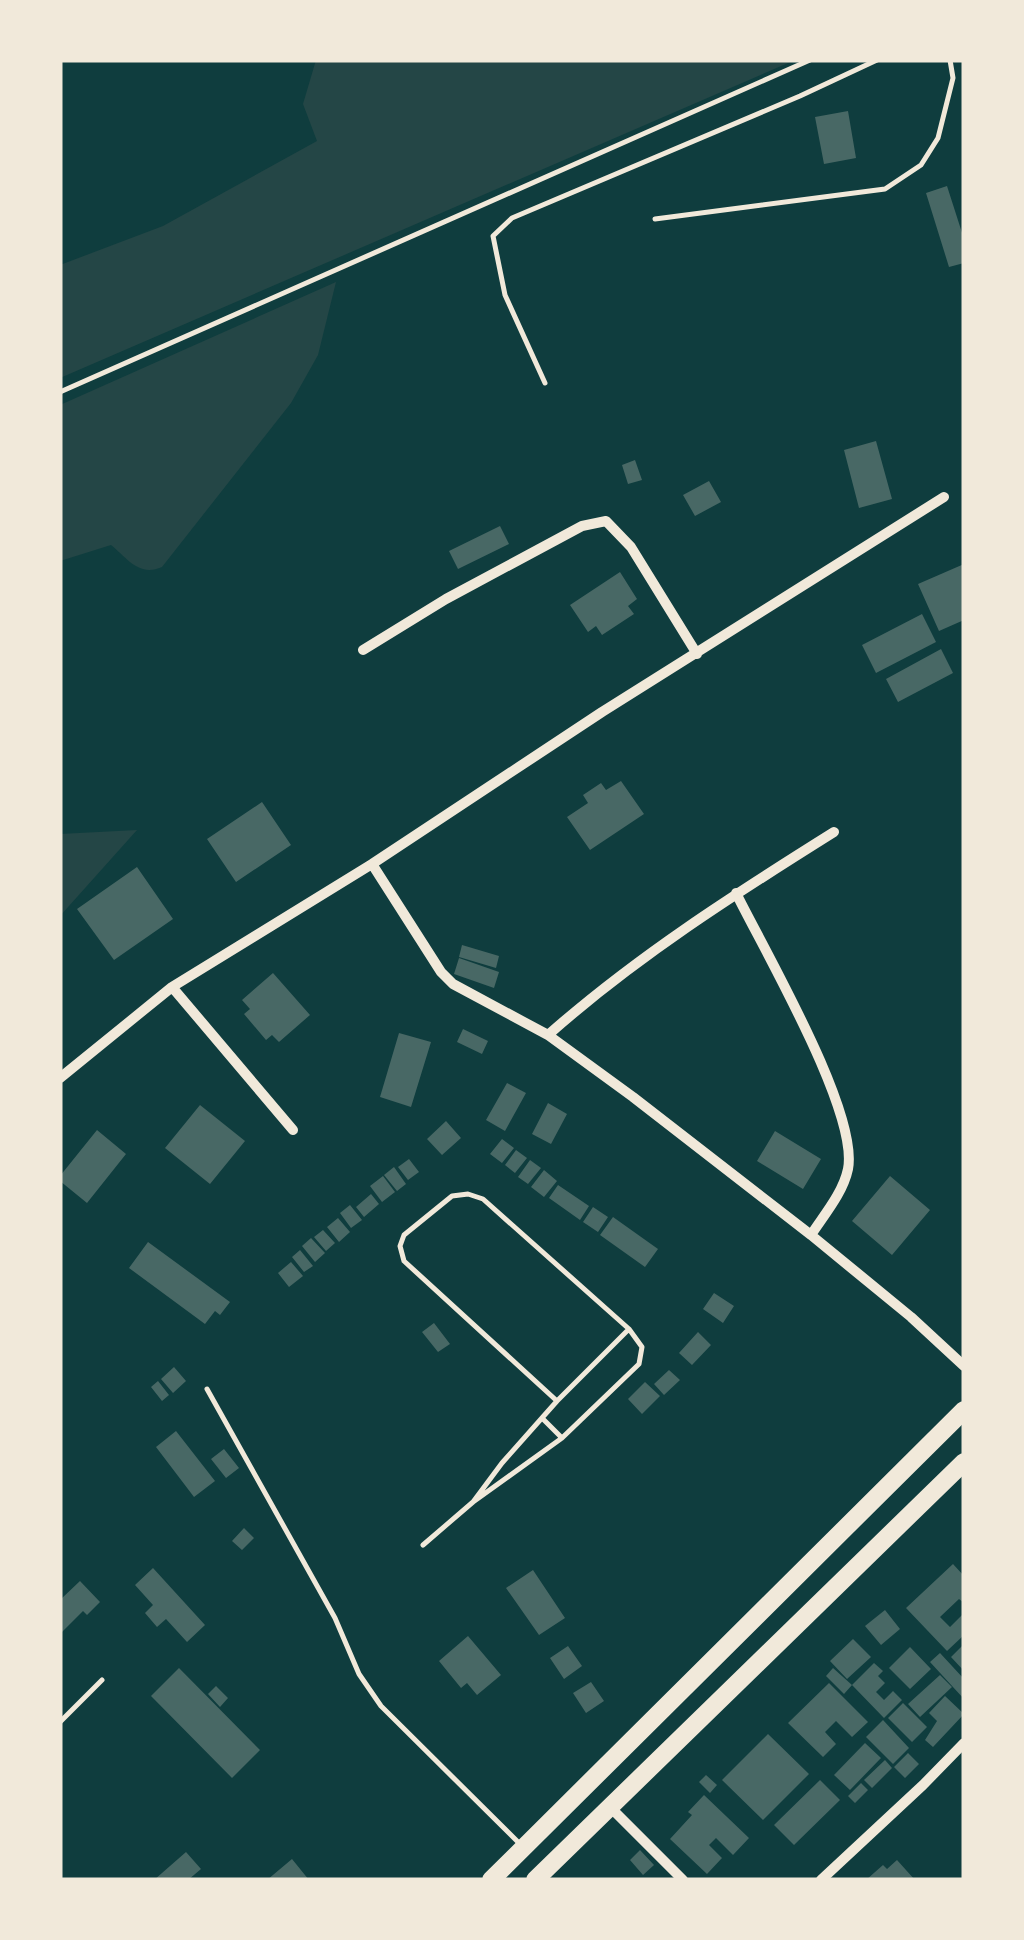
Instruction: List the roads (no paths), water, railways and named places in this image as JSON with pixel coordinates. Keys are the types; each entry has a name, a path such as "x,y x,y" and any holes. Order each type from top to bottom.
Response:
{"highway":[{"path":"490,1880 964,1410"},
{"path":"536,1880 964,1462"}],"street":[{"path":"60,1078 172,987 372,864 602,712 944,497"},
{"path":"363,650 582,526 606,521 631,547 697,654"},
{"path":"548,1035 595,993 736,893 834,832"},
{"path":"372,864 428,954 453,984 548,1035 734,1174 911,1317 964,1366"},
{"path":"736,893 835,1094 846,1130 848,1168 838,1195 810,1235"},
{"path":"172,987 293,1130"},
{"path":"821,1880 964,1743"},
{"path":"610,1806 684,1880"}],"lane":[{"path":"60,392 810,60"},
{"path":"546,383 505,295 493,236 512,218 877,60"},
{"path":"655,219 886,190 921,165 938,138 953,78 950,60"},
{"path":"423,1545 473,1502 562,1438 639,1364 642,1347 629,1330 483,1199 468,1194 452,1196 404,1235 400,1246 404,1260 557,1401"},
{"path":"473,1502 557,1401 629,1330"},
{"path":"207,1389 335,1618 359,1674 380,1706 524,1848"},
{"path":"542,1418 562,1438"},
{"path":"60,1722 102,1680"}]}
